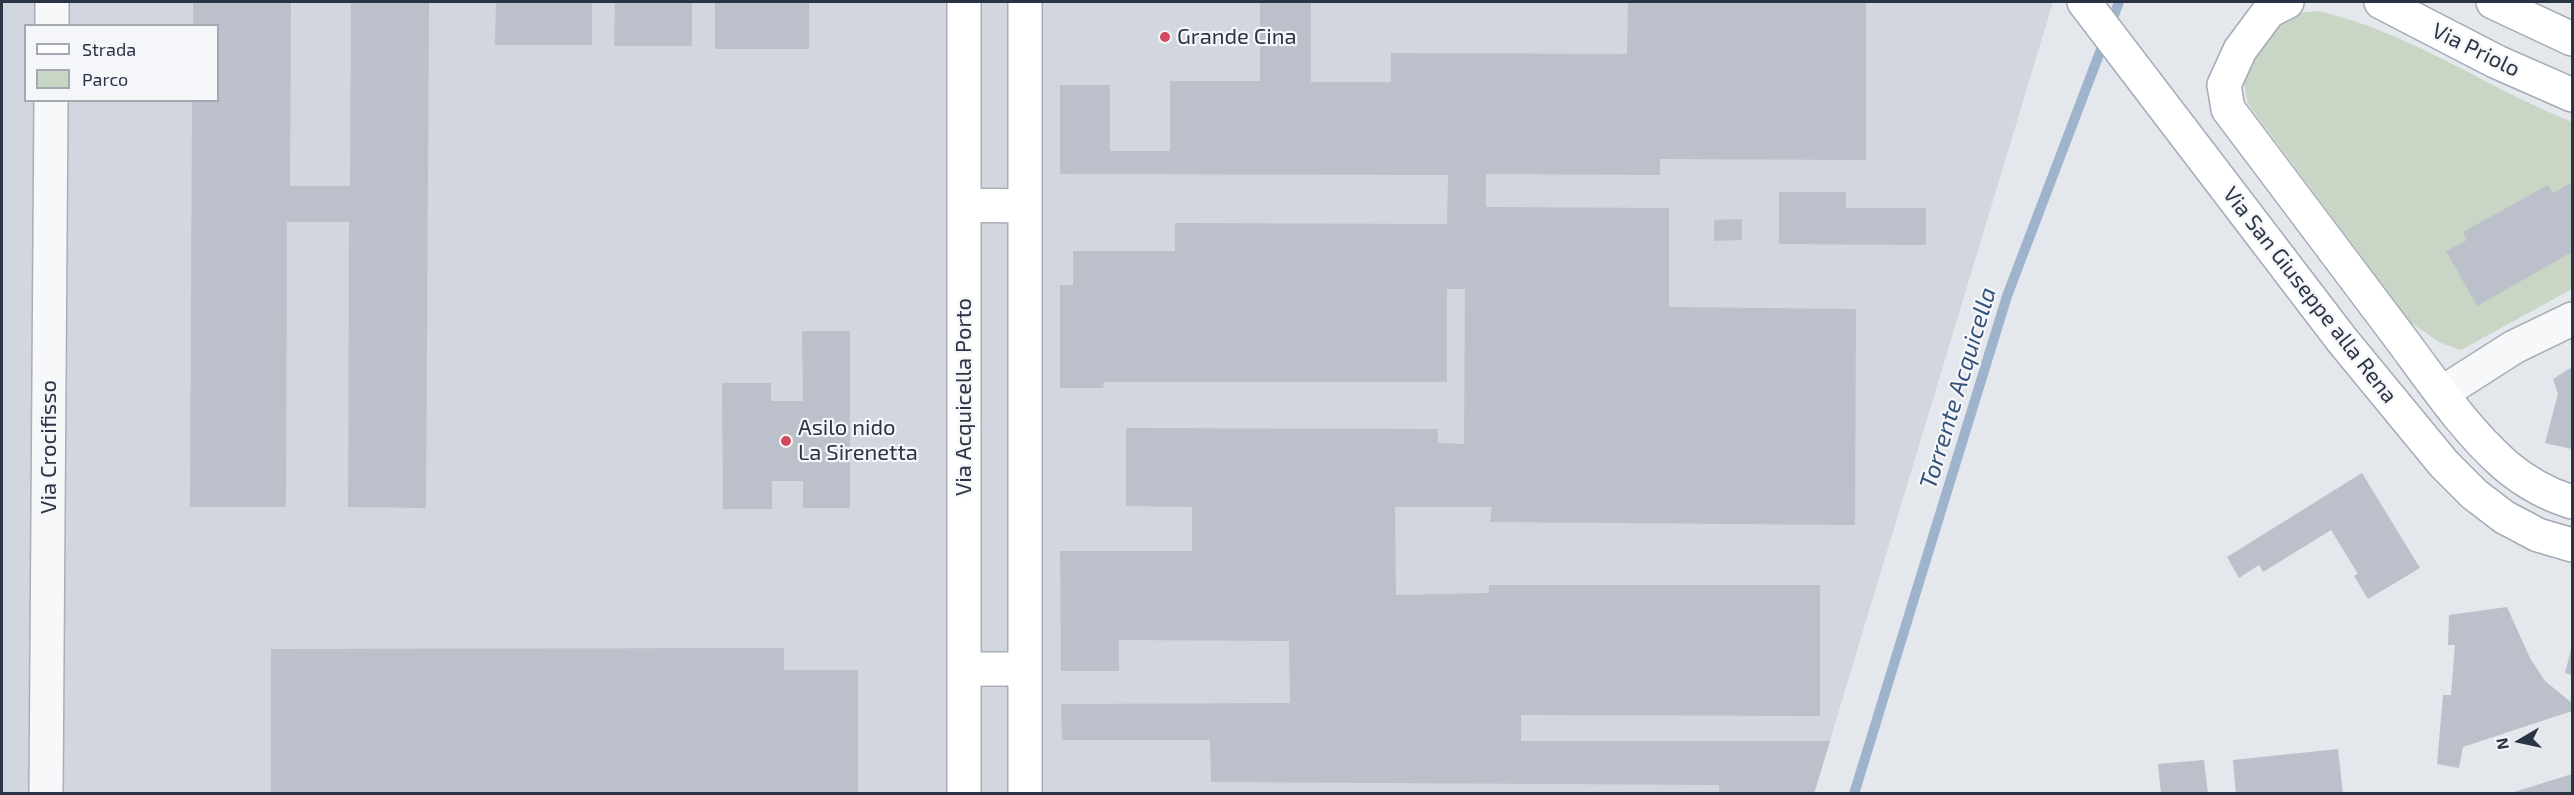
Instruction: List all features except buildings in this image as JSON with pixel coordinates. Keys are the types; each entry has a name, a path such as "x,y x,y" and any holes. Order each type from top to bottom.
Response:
{"main road":[{"name":"Via Acquicella Porto","path":"964,2 964,794"},
{"path":"1025,2 1025,794"},
{"name":"Via San Giuseppe alla Rena","path":"2084,2 2342,340 2444,464 2474,494 2504,517 2538,535 2572,545"},
{"path":"2288,2 2269,11 2240,50 2224,85 2228,109 2442,393 2484,443 2506,465 2528,482 2561,499 2572,502"},
{"name":"Via Priolo","path":"2377,2 2497,62 2572,95"},
{"path":"2493,2 2572,39"},
{"path":"964,205 1025,206"},
{"path":"964,669 1025,669"}],"street":[{"path":"52,2 52,24"},
{"name":"Via Crocifisso","path":"46,794 51,102"},
{"path":"2442,393 2514,347 2572,319"}],"shaded area":[{"path":"2,2 2053,2 1814,793 2,794"}],"green space":[{"path":"2318,11 2384,32 2572,122 2572,289 2461,350 2441,343 2411,323 2248,104 2242,75 2263,35 2297,13"}],"waterway":[{"name":"Torrente Acquicella","path":"1854,794 2007,296 2119,2"}],"place":[{"name":"Grande Cina","path":"1165,37"},
{"name":"Asilo nido La Sirenetta","path":"786,441"}]}
